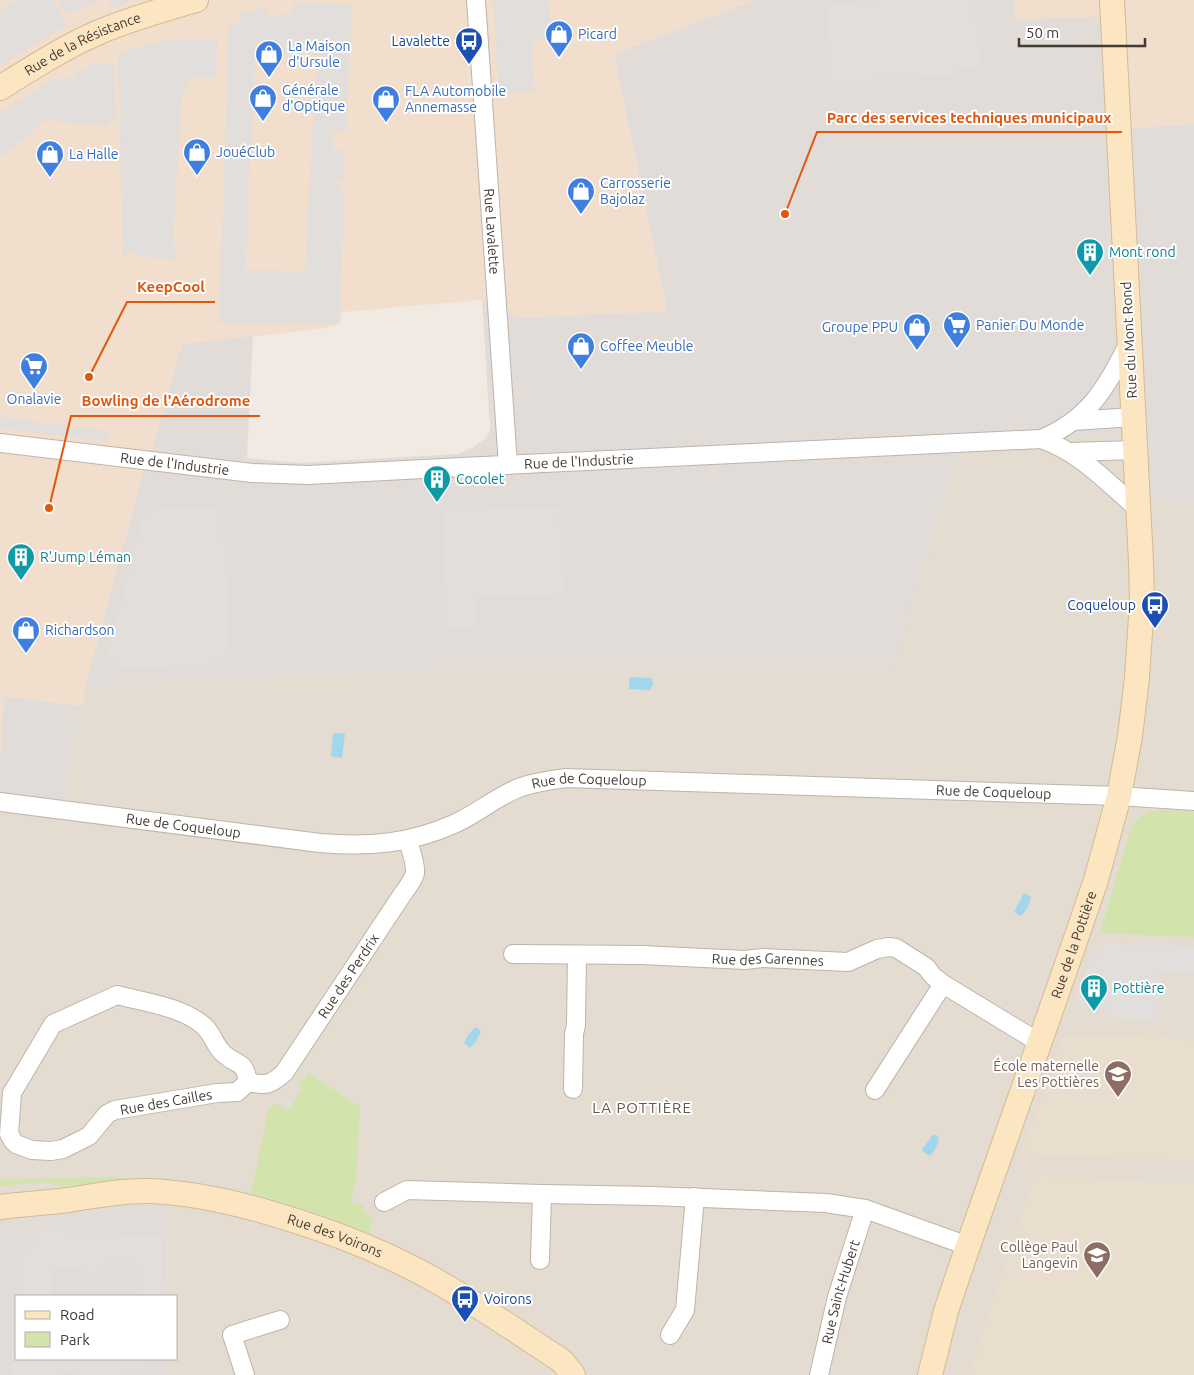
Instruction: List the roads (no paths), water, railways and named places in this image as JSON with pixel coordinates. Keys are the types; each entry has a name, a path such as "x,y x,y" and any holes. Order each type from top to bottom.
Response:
{"street":[{"name":"Rue de la Résistance","path":"0,88 58,52 96,33 196,0"},
{"name":"Rue Lavalette","path":"476,0 508,465"},
{"name":"Rue du Mont Rond","path":"1112,0 1139,505"},
{"name":"Rue de l'Industrie","path":"0,442 252,474 308,475 1041,439 1063,428 1089,408 1103,391 1129,342"},
{"name":"Rue de l'Industrie","path":"1073,421 1134,416"},
{"name":"Rue de l'Industrie","path":"1041,439 1070,452 1139,505"},
{"name":"Rue de l'Industrie","path":"1070,452 1136,450"},
{"name":"Rue de la Pottière","path":"930,1375 946,1312 1096,880 1119,796 1132,721 1139,650 1142,602 1139,505"},
{"name":"Rue de Coqueloup","path":"0,802 320,843 378,845 408,840 454,824 521,787 566,778 1119,796 1194,801"},
{"name":"Rue des Perdrix","path":"248,1082 260,1085 271,1084 284,1072 412,879 415,873 414,860 408,840"},
{"name":"Rue des Garennes","path":"513,954 745,960 762,958 848,962 877,949 896,948 926,967 942,984 1040,1043"},
{"path":"573,1089 577,955"},
{"path":"875,1090 942,984"},
{"name":"Rue des Cailles","path":"117,995 182,1011 202,1024 209,1031 220,1051 242,1065 248,1082 237,1092 217,1093 114,1110 107,1114 89,1136 63,1149 51,1151 32,1150 16,1144 9,1134 12,1093 53,1024 117,995"},
{"path":"384,1202 406,1190 695,1197 826,1203 865,1209 968,1246"},
{"name":"Rue des Voirons","path":"0,1207 126,1191 175,1194 252,1207 310,1225 387,1255 453,1290 562,1361 573,1375"},
{"path":"540,1260 542,1194"},
{"path":"670,1335 685,1310 695,1197"},
{"name":"Rue des Voirons","path":"66,1200 198,1212 248,1221 351,1255 425,1292 475,1322 555,1375"},
{"name":"Rue Saint-Hubert","path":"819,1375 837,1297 865,1209"},
{"path":"245,1375 232,1335 280,1320"}],"water":[{"path":"630,677 651,678 654,685 651,687 651,690 629,689"},
{"path":"333,733 345,734 342,758 331,756"},
{"path":"1024,893 1031,897 1028,907 1021,916 1014,912"},
{"path":"475,1027 481,1031 470,1048 464,1043"},
{"path":"933,1134 939,1137 936,1147 930,1156 922,1151"}],"place":[{"name":"Picard","path":"559,58"},
{"name":"Lavalette","path":"469,65"},
{"name":"La Maison d'Ursule","path":"269,78"},
{"name":"Générale d'Optique","path":"263,122"},
{"name":"FLA Automobile Annemasse","path":"386,123"},
{"name":"JouéClub","path":"197,176"},
{"name":"La Halle","path":"50,178"},
{"name":"Parc des services techniques municipaux","path":"785,214"},
{"name":"Carrosserie Bajolaz","path":"581,215"},
{"name":"Mont rond","path":"1090,276"},
{"name":"Panier Du Monde","path":"957,349"},
{"name":"Groupe PPU","path":"917,351"},
{"name":"Coffee Meuble","path":"581,370"},
{"name":"KeepCool","path":"89,377"},
{"name":"Onalavie","path":"34,390"},
{"name":"Cocolet","path":"437,503"},
{"name":"Bowling de l'Aérodrome","path":"49,508"},
{"name":"R'Jump Léman","path":"21,581"},
{"name":"Coqueloup","path":"1155,629"},
{"name":"Richardson","path":"26,654"},
{"name":"Pottière","path":"1094,1012"},
{"name":"École maternelle Les Pottières","path":"1118,1098"},
{"name":"Collège Paul Langevin","path":"1097,1279"},
{"name":"Voirons","path":"465,1323"}],"district":[{"name":"LA POTTIÈRE","path":"642,1108"}]}
